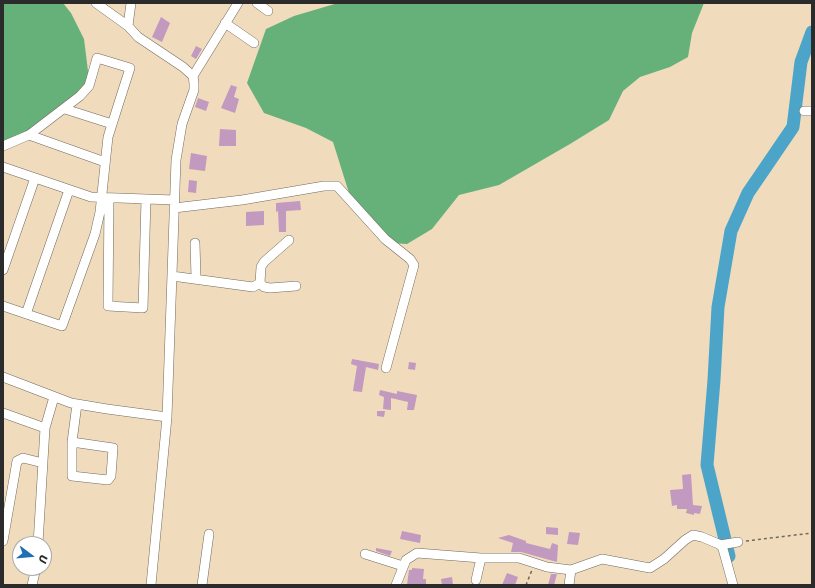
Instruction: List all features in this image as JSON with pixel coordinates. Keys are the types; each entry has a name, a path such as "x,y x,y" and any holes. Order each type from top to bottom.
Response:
{"street":[{"path":"96,3 128,26 138,37 193,76"},
{"path":"128,26 131,3"},
{"path":"151,585 167,417 174,204 178,147 182,124 194,90 193,76 238,3"},
{"path":"257,3 268,10"},
{"path":"225,23 254,43"},
{"path":"3,146 29,135 65,109 87,89 97,58 101,58 131,69 108,137 105,162 108,306 143,308 146,200"},
{"path":"65,109 112,124"},
{"path":"29,135 105,162"},
{"path":"3,167 69,190 105,199 146,200 174,204 242,200 324,186 337,186 385,239 410,259 414,265 386,368"},
{"path":"3,270 35,178"},
{"path":"26,314 69,190"},
{"path":"3,306 62,326 96,234 105,199"},
{"path":"260,283 264,262 289,240"},
{"path":"195,243 196,278"},
{"path":"172,276 196,278 248,288 260,283"},
{"path":"260,283 264,287 270,288 296,286"},
{"path":"3,377 54,397 77,404 167,417"},
{"path":"38,536 45,428 54,397"},
{"path":"72,442 113,448 111,476 108,480 72,476 72,442 77,404"},
{"path":"3,413 45,428"},
{"path":"3,541 18,461 23,458 43,463"},
{"path":"202,585 209,534"},
{"path":"396,585 403,566 409,557 417,553 481,558 519,558 547,567 571,570 602,560 647,568 654,567 685,540 693,535 722,545 738,542"},
{"path":"722,545 733,585"},
{"path":"365,554 403,566"},
{"path":"476,580 481,558"},
{"path":"569,585 571,570"}],"path":[{"path":"738,542 812,533"},
{"path":"526,585 535,562"}],"green space":[{"path":"3,3 63,3 71,13 84,39 89,79 81,95 3,149"},
{"path":"338,3 704,3 692,33 688,57 670,67 640,77 623,91 609,120 570,144 499,185 459,195 432,229 407,244 391,243 349,193 333,142 306,128 264,113 247,83 266,29 294,16"}],"building":[{"path":"161,17 170,23 162,42 152,37"},
{"path":"196,46 202,49 196,59 191,56"},
{"path":"231,85 237,87 234,97 239,99 235,113 221,108"},
{"path":"198,98 209,102 206,111 195,107"},
{"path":"220,129 236,130 236,146 219,146"},
{"path":"191,153 207,156 205,171 189,169"},
{"path":"189,180 197,181 196,193 188,192"},
{"path":"300,201 301,210 286,211 286,232 279,232 276,203"},
{"path":"264,211 264,225 246,226 246,212"},
{"path":"352,359 379,364 378,370 366,367 362,392 353,391 357,366 351,364"},
{"path":"409,362 416,363 415,370 408,369"},
{"path":"380,390 397,394 397,391 417,395 414,410 407,410 408,402 391,398 391,410 383,409 384,397 379,395"},
{"path":"377,411 385,411 384,417 377,416"},
{"path":"691,474 693,505 702,506 700,514 694,513 694,515 686,513 687,509 677,509 677,505 672,506 670,490 683,489 682,475"},
{"path":"546,527 558,528 558,535 546,534"},
{"path":"402,531 421,535 420,543 400,539"},
{"path":"569,532 580,533 578,545 567,544"},
{"path":"509,535 526,541 526,543 550,549 552,543 558,545 557,562 521,552 511,552 513,543 498,538"},
{"path":"376,548 392,551 390,556 376,551"},
{"path":"412,568 424,569 423,579 426,579 426,585 407,585 409,570 412,570"},
{"path":"507,573 518,577 515,585 502,585"},
{"path":"551,574 557,574 554,585 548,585"},
{"path":"452,577 453,585 442,585 441,579"}],"waterway":[{"path":"729,556 707,465 718,307 731,231 748,193 793,127 801,62 812,32"}]}
